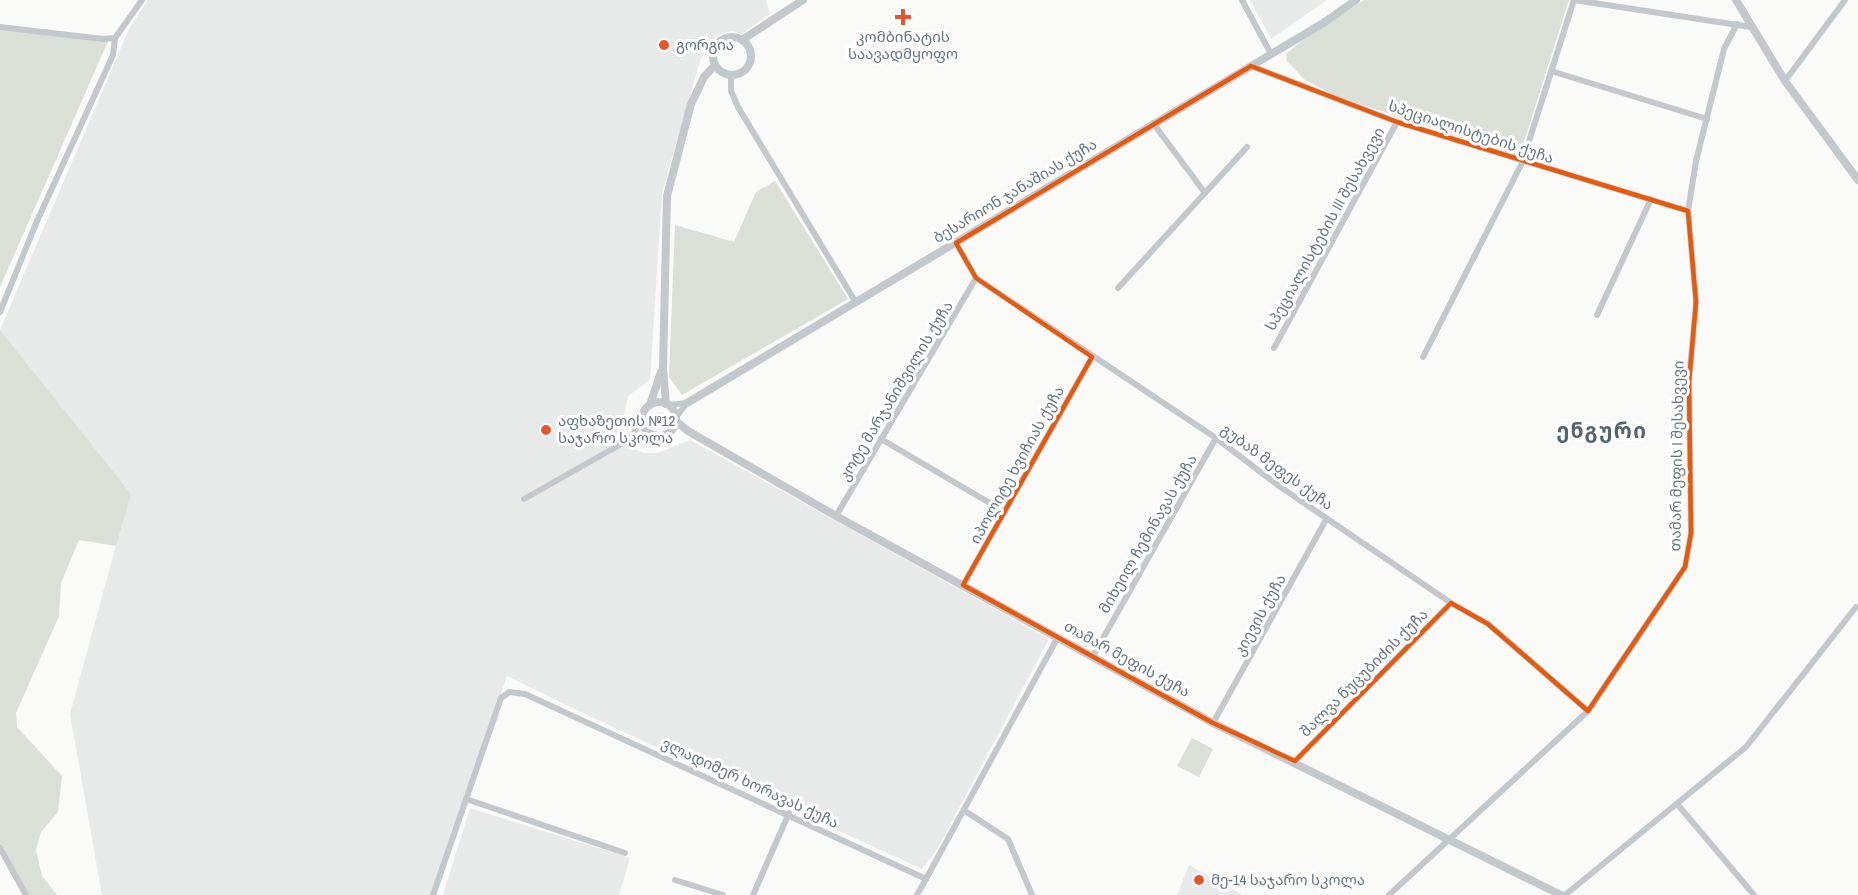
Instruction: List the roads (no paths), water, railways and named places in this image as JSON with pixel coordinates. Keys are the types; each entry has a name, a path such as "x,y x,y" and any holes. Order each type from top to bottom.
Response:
{"street":[{"path":"0,312 37,221 113,55 116,38 142,0"},
{"path":"742,40 803,0"},
{"path":"1242,0 1271,54"},
{"name":"ბესარიონ ჯანაშიას ქუჩა","path":"687,403 1271,54 1356,0"},
{"path":"1423,357 1522,163 1574,0 1751,27"},
{"path":"1785,81 1845,0"},
{"path":"1739,2 1751,27 1785,81 1858,180"},
{"name":"თამარ მეფის I შესახვევი","path":"1389,895 1449,842 1588,711 1685,567 1690,533 1689,382 1696,302 1688,211 1696,161 1724,49 1737,24"},
{"path":"0,27 103,39 116,38"},
{"path":"729,37 742,40 750,49 750,62 743,72 731,75 719,70 713,56 718,44 729,37"},
{"path":"676,419 667,404 663,368 664,222 667,196 691,104 704,77 715,64"},
{"name":"სპეციალისტების ქუჩა","path":"1251,66 1397,122 1522,163 1688,211"},
{"path":"1551,71 1707,119"},
{"path":"731,75 732,91 738,107 855,301"},
{"name":"სპეციალისტების III შესახვევი","path":"1274,348 1397,122"},
{"path":"1154,123 1205,193"},
{"path":"1118,288 1247,147"},
{"path":"1597,315 1651,199"},
{"name":"გუბაზ მეფეს ქუჩა","path":"956,243 976,278 1216,438 1450,603 1488,624 1588,711"},
{"name":"კოტე მარჯანიშვილის ქუჩა","path":"836,516 976,278"},
{"name":"იპოლიტე ხვიჩიას ქუჩა","path":"963,585 1092,357"},
{"path":"630,439 650,405 663,368"},
{"path":"650,405 687,403"},
{"path":"666,435 673,429 676,419 687,403"},
{"path":"643,417 645,428 653,435"},
{"name":"თამარ მეფის ქუჩა","path":"676,419 688,431 836,516 1213,723 1294,761 1449,842 1563,895"},
{"path":"524,499 630,439 688,431"},
{"name":"მიხეილ ჩემინავას ქუჩა","path":"1093,656 1216,438"},
{"path":"881,439 1005,512"},
{"name":"კიევის ქუჩა","path":"1213,723 1327,518"},
{"name":"შალვა ნუცუბიძის ქუჩა","path":"1294,761 1450,603"},
{"path":"1563,895 1678,805 1746,747 1856,607"},
{"path":"917,895 965,811 1058,637"},
{"name":"ვლადიმერ ხორავას ქუჩა","path":"433,895 501,698 514,692 525,694 789,813 926,879"},
{"path":"466,799 626,853"},
{"path":"1678,805 1754,895"},
{"path":"965,811 1008,839 1032,895"},
{"path":"753,895 789,813"},
{"path":"0,848 26,895"},
{"path":"675,880 723,895"}],"place":[{"name":"კომბინატის საავადმყოფო","path":"903,17"},
{"name":"გორგია","path":"664,45"},
{"name":"აფხაზეთის №12 საჯარო სკოლა","path":"546,430"},
{"name":"მე-14 საჯარო სკოლა","path":"1199,880"}],"district":[{"name":"ენგური","path":"1602,431"}]}
